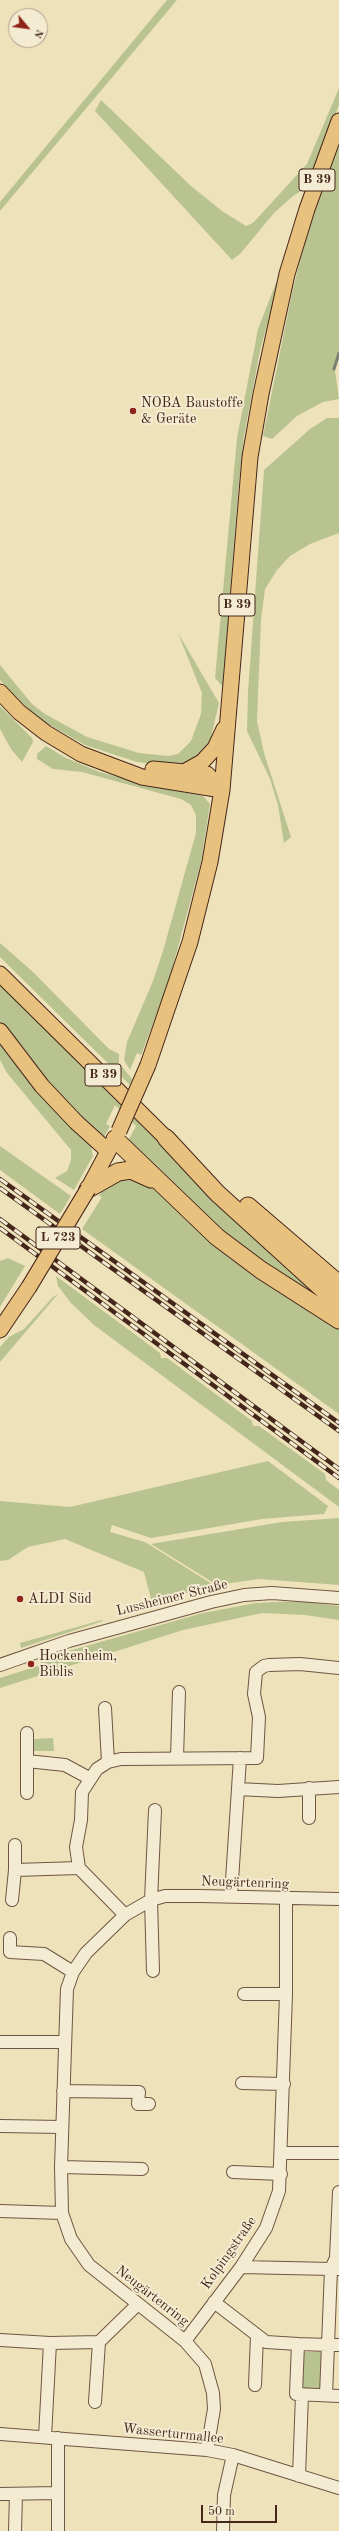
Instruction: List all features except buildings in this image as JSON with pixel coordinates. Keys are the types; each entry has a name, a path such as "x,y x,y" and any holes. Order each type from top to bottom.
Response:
{"highway":[{"name":"B 39","path":"166,1138 224,1184 339,1284"},
{"name":"B 39","path":"166,1138 217,1192 339,1304"},
{"path":"114,1140 200,1222 237,1252 339,1320"},
{"path":"88,1189 118,1172 131,1170 143,1174 161,1186"}],"main road":[{"name":"B 39","path":"114,1140 148,1065 190,942 210,862 222,790 250,457 260,394 287,274 309,202 339,121"},
{"path":"0,692 19,712 60,742 81,754 142,777 222,790"},
{"name":"B 39","path":"184,772 202,762 215,748 229,720"},
{"path":"124,769 207,774 222,790"},
{"name":"B 39","path":"0,974 166,1138"},
{"path":"0,1032 42,1086 76,1122 114,1140"},
{"name":"L 723","path":"0,1330 29,1287 88,1189 114,1140"}],"street":[{"name":"Lussheimer Straße","path":"0,1665 16,1658 129,1624 211,1602 244,1595 299,1594 339,1598"},
{"name":"Lussheimer Straße","path":"0,1658 16,1658"},
{"path":"125,1916 79,1868 76,1847 81,1820 82,1792 89,1778 97,1769 108,1762 121,1759 257,1758 259,1717 254,1694 256,1672 264,1666 269,1665 300,1664 339,1668"},
{"path":"177,1758 179,1692"},
{"path":"105,1708 108,1762"},
{"path":"26,1733 27,1793"},
{"path":"232,1896 240,1758"},
{"path":"27,1761 65,1765 89,1778"},
{"path":"238,1789 278,1791 339,1787"},
{"path":"309,1788 309,1818"},
{"path":"152,1971 151,1900 155,1810"},
{"path":"12,1900 15,1870 15,1846"},
{"path":"15,1870 79,1868"},
{"name":"Neugärtenring","path":"207,2450 214,2410 213,2393 205,2364 185,2341 89,2265 71,2239 62,2213 61,2167 64,2042 67,1989 74,1972 86,1953 125,1916 151,1900 165,1896 339,1899"},
{"name":"Kolpingstraße","path":"185,2341 241,2267 266,2228 275,2207 281,2174 282,2153 286,1994 286,1899"},
{"path":"10,1938 10,1952 44,1954 74,1972"},
{"path":"244,1994 286,1994"},
{"path":"0,2042 64,2042"},
{"path":"242,2083 284,2084"},
{"path":"63,2091 138,2092 138,2104 149,2104"},
{"path":"0,2126 62,2127"},
{"path":"282,2153 339,2153"},
{"path":"61,2167 142,2169"},
{"path":"233,2172 281,2174"},
{"path":"326,2395 334,2345 335,2269 339,2192"},
{"path":"0,2212 62,2213"},
{"path":"241,2267 335,2269"},
{"path":"214,2302 266,2342 334,2345"},
{"path":"95,2402 99,2342 138,2304"},
{"path":"255,2385 257,2336"},
{"path":"0,2340 50,2343 99,2342"},
{"path":"45,2437 50,2343"},
{"path":"298,2344 296,2394 339,2396"},
{"path":"299,2476 302,2394"},
{"name":"Wasserturmallee","path":"0,2434 207,2450 233,2455 339,2488"},
{"path":"58,2438 58,2531"},
{"path":"223,2531 224,2495 233,2455"},
{"path":"0,2494 57,2493"},
{"path":"15,2531 16,2494"}],"green space":[{"path":"167,0 177,0 0,211 0,202"},
{"path":"339,88 339,105 308,187 293,196 274,213 240,254 232,260 95,111 101,100 191,186 222,211 246,226 253,223 307,164"},
{"path":"339,141 339,357 335,370 339,399 323,402 297,416 272,439 263,436 293,288 308,231"},
{"path":"283,265 260,351 244,436 238,493 223,687 215,678 237,438 258,329"},
{"path":"327,418 339,418 339,533 310,544 290,556 277,570 265,589 261,620 257,721 264,753 291,837 284,843 278,805 270,779 247,731 248,692 264,470 310,429"},
{"path":"178,633 219,703 210,741 203,754 188,764 162,765 137,762 85,745 46,723 19,701 0,680 0,665 32,704 45,714 87,737 139,753 168,756 178,754 191,741 201,714 202,693"},
{"path":"0,706 32,738 33,742 22,762 11,749 0,729"},
{"path":"46,746 66,758 100,772 146,785 203,796 210,804 201,862 168,984 141,1055 137,1053 130,1070 124,1060 127,1042 153,981 163,951 196,833 196,815 191,805 181,799 82,772 53,769 37,759 37,754"},
{"path":"0,943 33,972 109,1049 119,1054 119,1063 132,1079 130,1085 0,957"},
{"path":"0,985 138,1122 339,1314 225,1236 128,1141 136,1126 115,1105 106,1124 110,1126 104,1137 91,1130 15,1045 0,1023"},
{"path":"0,1041 90,1141 93,1156 74,1190 55,1178 67,1171 71,1160 71,1150 7,1073 0,1060"},
{"path":"0,1146 71,1196 60,1214 0,1170"},
{"path":"142,1177 339,1326 339,1414 82,1229 102,1197 99,1196 104,1187 112,1179"},
{"path":"8,1258 25,1266 0,1307 0,1261"},
{"path":"56,1276 160,1353 161,1358 167,1358 252,1421 253,1426 259,1426 325,1474 326,1480 339,1490 339,1507 94,1325 71,1303 58,1286"},
{"path":"58,1294 0,1362 0,1347 9,1337 24,1329 53,1297"},
{"path":"268,1461 328,1506 324,1514 262,1519 151,1538 112,1525 110,1532 145,1542 212,1584 207,1588 152,1602 144,1572 65,1539 28,1547 8,1560 0,1561 0,1501 70,1507"},
{"path":"339,1518 339,1585 259,1579 217,1585 151,1544 282,1522"},
{"path":"299,1601 339,1606 339,1620 305,1615 262,1613 183,1630 0,1688 0,1678 41,1665 40,1659 203,1613 256,1603"},
{"path":"102,1620 103,1621 21,1648 20,1643"},
{"path":"53,1738 54,1751 34,1751 34,1739"},
{"path":"303,2352 325,2352 325,2391 307,2391 303,2387"}],"waterway":[{"path":"334,369 339,353"}],"railway":[{"path":"0,1179 339,1423"},
{"path":"0,1188 339,1431"},
{"path":"0,1219 339,1469"},
{"path":"0,1228 339,1478"}],"place":[{"name":"NOBA Baustoffe & Geräte","path":"133,411"},
{"name":"ALDI Süd","path":"20,1599"},
{"name":"Hockenheim, Biblis","path":"31,1664"}]}
